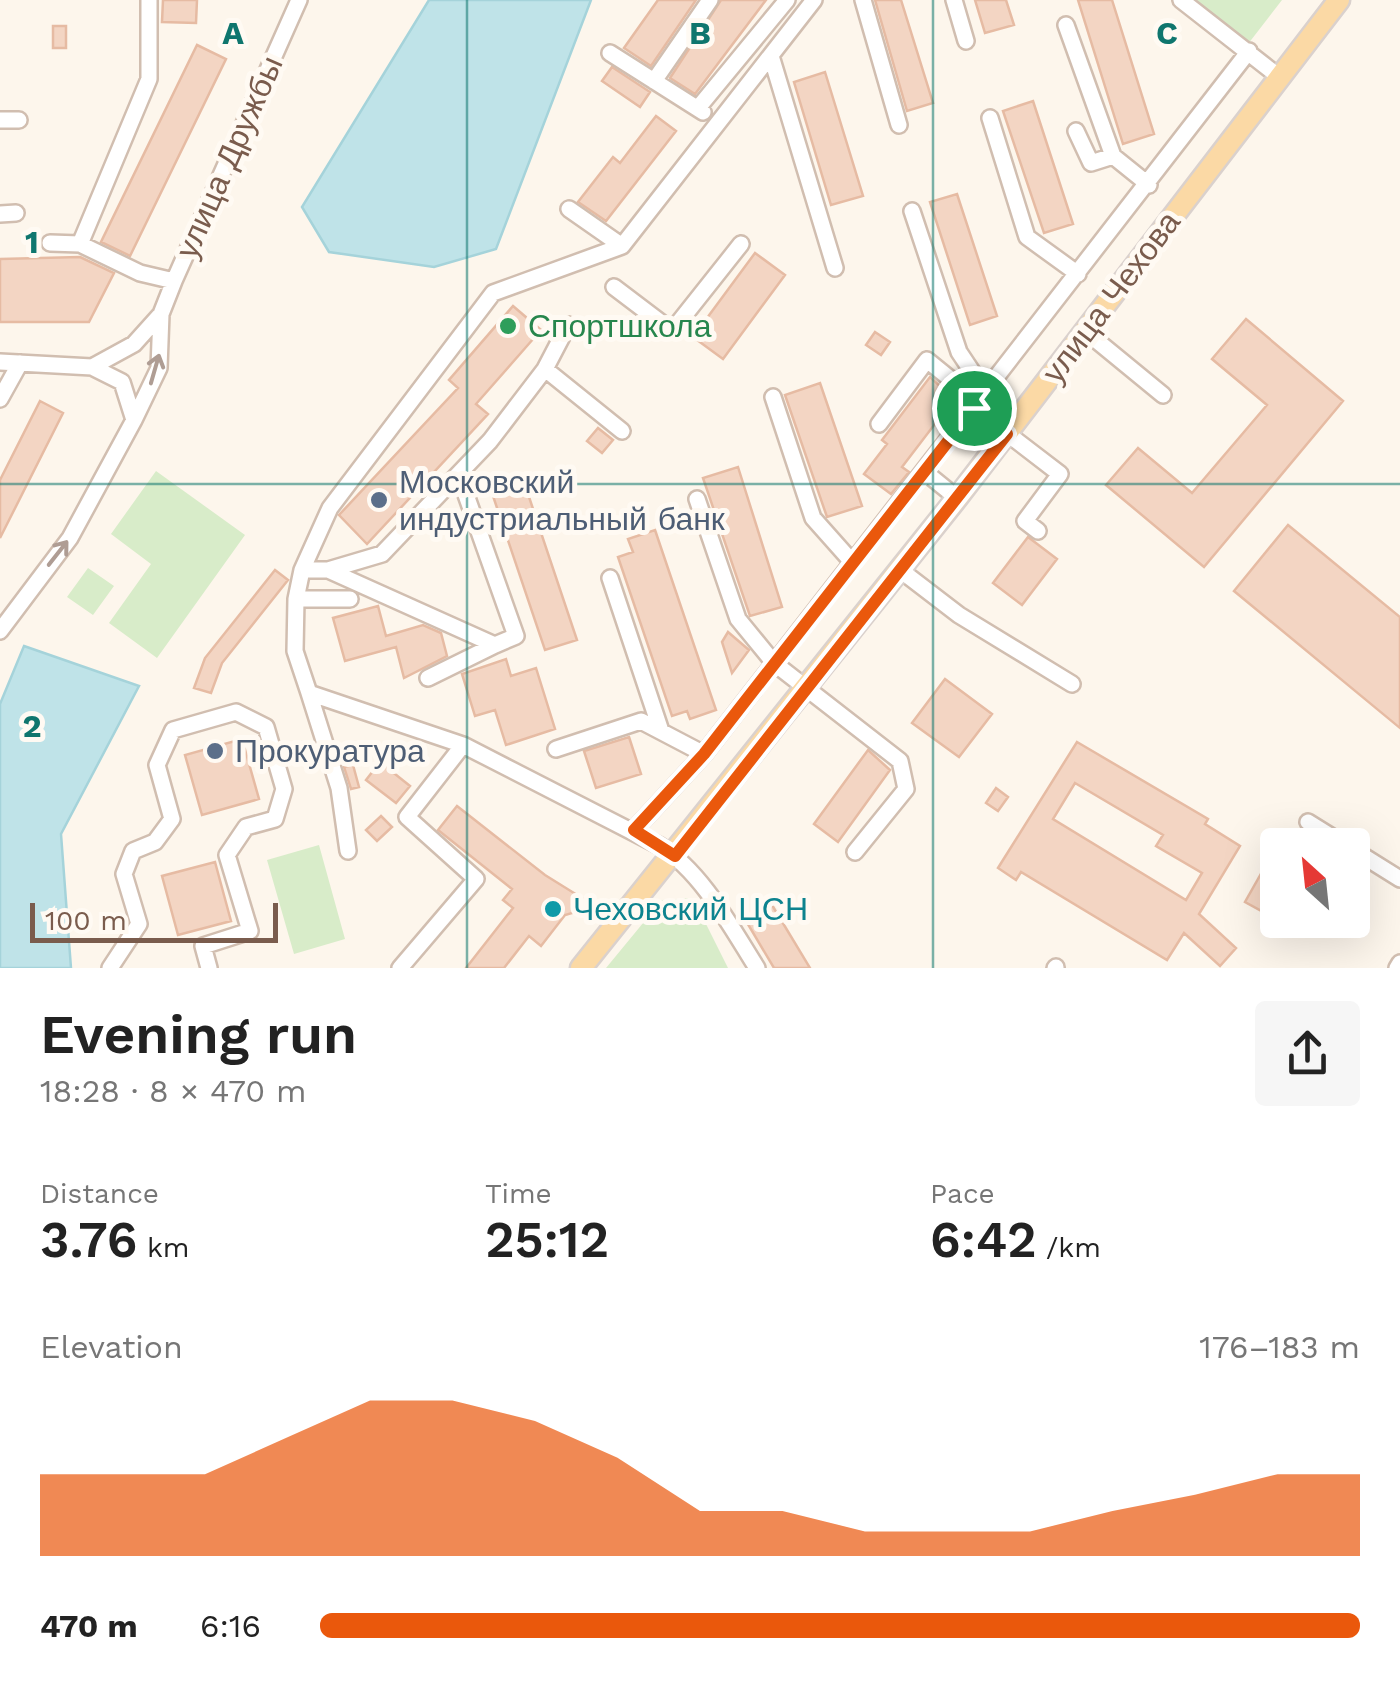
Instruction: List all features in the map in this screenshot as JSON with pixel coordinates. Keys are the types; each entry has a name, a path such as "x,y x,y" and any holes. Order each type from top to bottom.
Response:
{"main road":[{"name":"улица Чехова","path":"581,968 675,856 957,498 1339,0"}],"street":[{"path":"80,244 150,79 149,0"},
{"name":"улица Дружбы","path":"0,631 70,538 159,368 161,314 299,0"},
{"path":"654,81 710,0"},
{"path":"698,108 787,0"},
{"path":"348,851 339,788 295,651 296,599 302,570 330,508 493,293 622,246 814,0"},
{"path":"863,0 899,125"},
{"path":"954,0 966,41"},
{"path":"1182,0 1278,76"},
{"path":"1066,25 1113,156 1149,185"},
{"path":"634,830 704,754 1149,185 1249,51"},
{"path":"610,53 719,122"},
{"path":"770,56 835,268"},
{"path":"990,118 1027,237 1078,274"},
{"path":"0,120 19,120"},
{"path":"1076,131 1091,163 1113,156"},
{"path":"569,208 622,246"},
{"path":"912,212 959,352 978,379 974,408"},
{"path":"50,243 80,244 140,273 174,281"},
{"path":"614,287 672,331 741,244"},
{"name":"улица Дружбы","path":"92,367 134,344 161,314"},
{"path":"302,570 328,570 382,554 459,475 545,368 568,325"},
{"path":"1085,331 1163,396"},
{"path":"879,424 927,360 959,386 974,408 1060,474 1025,521 1038,531"},
{"path":"0,362 92,367 122,382 134,420"},
{"path":"0,400 20,363"},
{"path":"545,368 622,431"},
{"path":"773,397 813,518 853,563"},
{"path":"925,472 957,498"},
{"path":"428,678 516,636 459,475"},
{"path":"696,499 738,619 774,663 900,761 906,789 855,852"},
{"path":"328,570 495,645"},
{"path":"900,570 959,614 1072,684"},
{"path":"610,578 661,731"},
{"path":"296,599 350,600"},
{"path":"309,693 463,745 634,830 675,856 757,968"},
{"path":"110,968 139,924 124,874 133,851 155,842 172,818 157,765 174,730 236,712 266,727 284,789 275,819 246,828 227,856 250,931 202,946 209,968"},
{"path":"556,749 641,722 704,754"},
{"path":"400,968 476,879 407,818 463,745"},
{"path":"1308,822 1318,828"},
{"path":"1370,860 1400,878"}],"green space":[{"path":"1194,0 1282,0 1248,44"},
{"path":"156,471 245,535 157,658 109,623 151,564 111,534"},
{"path":"88,568 114,586 93,615 67,597"},
{"path":"319,845 345,939 294,954 267,860"},
{"path":"693,898 728,968 606,968 662,900"}],"water":[{"path":"429,0 591,0 496,249 434,267 329,252 302,207"},
{"path":"24,646 139,686 61,834 71,968 0,968 0,704"}],"building":[{"path":"163,0 197,0 196,23 162,22"},
{"path":"658,0 696,0 651,66 624,48"},
{"path":"721,0 766,0 695,94 670,78"},
{"path":"875,0 901,0 933,103 907,111"},
{"path":"975,0 1006,0 1014,25 985,33"},
{"path":"1078,0 1112,0 1154,134 1123,144"},
{"path":"53,26 66,26 66,48 53,48"},
{"path":"197,45 226,59 130,256 101,242"},
{"path":"612,67 650,92 640,107 602,81"},
{"path":"825,72 863,196 831,205 794,82"},
{"path":"1033,101 1073,224 1044,233 1003,111"},
{"path":"656,116 676,131 606,221 578,202 613,157 620,163"},
{"path":"957,194 997,316 970,325 930,202"},
{"path":"755,253 785,275 723,359 693,337"},
{"path":"80,257 114,273 89,322 0,322 0,259"},
{"path":"513,306 541,330 476,404 488,414 367,544 339,515 458,388 449,380"},
{"path":"1246,319 1343,401 1204,567 1106,485 1138,448 1192,493 1267,405 1212,359"},
{"path":"875,332 890,342 881,355 866,345"},
{"path":"930,377 954,399 902,467 909,472 891,494 864,474 887,444 882,440"},
{"path":"820,383 862,506 827,517 785,395"},
{"path":"40,401 63,413 0,538 0,480"},
{"path":"598,428 613,440 602,453 587,441"},
{"path":"738,467 782,607 750,616 703,478"},
{"path":"525,485 577,640 545,650 493,496"},
{"path":"1288,525 1400,617 1400,728 1234,591"},
{"path":"655,530 716,710 690,719 687,711 672,716 618,557 633,552 628,539"},
{"path":"1028,537 1057,559 1022,605 993,583"},
{"path":"275,570 288,580 222,663 211,693 194,688 205,658"},
{"path":"378,606 386,636 423,625 441,633 447,656 404,678 396,647 345,661 333,618"},
{"path":"728,632 749,650 732,673 722,642"},
{"path":"506,659 511,676 536,668 555,729 506,745 495,710 475,716 462,674"},
{"path":"945,679 992,714 959,757 912,723"},
{"path":"629,737 641,774 596,788 584,751"},
{"path":"242,739 259,799 202,815 185,755"},
{"path":"1077,742 1208,819 1205,824 1240,846 1199,914 1236,948 1220,966 1184,933 1167,960 1021,872 1016,880 998,868","holes":["1075,783 1163,835 1156,846 1202,873 1186,900 1053,819"]},
{"path":"868,750 890,770 838,842 814,824"},
{"path":"380,762 410,786 396,803 366,780"},
{"path":"353,765 359,787 351,789 344,767"},
{"path":"996,788 1008,797 998,811 986,803"},
{"path":"457,806 545,875 582,898 579,911 565,915 541,946 529,936 504,968 466,968 513,908 503,900 512,889 438,830"},
{"path":"381,816 392,827 377,841 366,830"},
{"path":"215,862 231,921 178,935 162,876"},
{"path":"1260,876 1260,910 1245,902"},
{"path":"772,905 810,968 774,968 746,921"}],"place":[{"name":"Спортшкола","path":"508,326"},
{"name":"Московский индустриальный банк","path":"379,500"},
{"name":"Прокуратура","path":"215,751"},
{"name":"Чеховский ЦСН","path":"553,909"}],"route":[{"path":"974,408 1007,434 675,856 634,830 704,754 974,408"}]}
